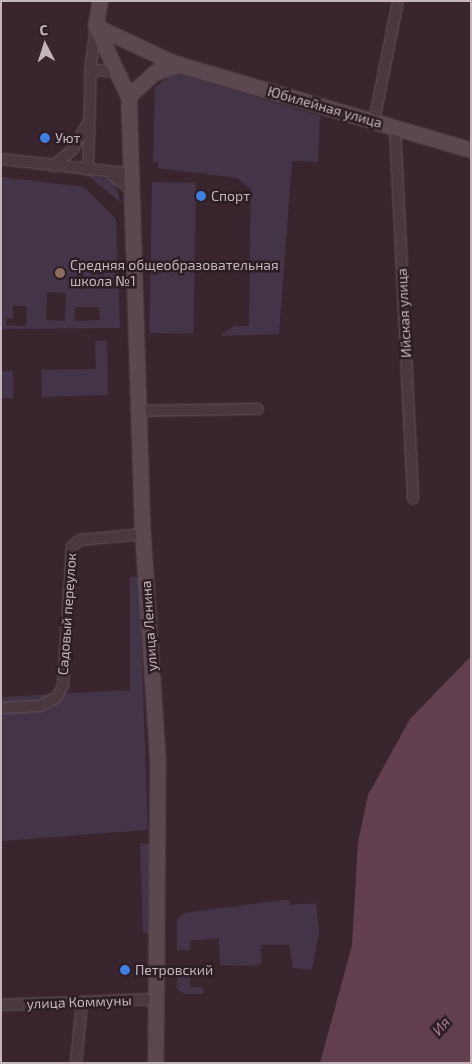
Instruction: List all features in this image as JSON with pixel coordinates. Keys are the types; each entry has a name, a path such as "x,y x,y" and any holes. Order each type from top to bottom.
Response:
{"main road":[{"path":"96,27 100,1"},
{"name":"Юбилейная улица","path":"96,27 180,65 469,150"},
{"name":"улица Ленина","path":"96,27 123,76 130,97 133,174 131,190 143,534 158,758 156,1063"},
{"path":"130,97 155,73 180,65"}],"street":[{"path":"374,122 398,1"},
{"path":"88,170 90,76 96,27"},
{"path":"90,76 107,68 123,76"},
{"path":"53,166 73,149 88,123"},
{"name":"Ийская улица","path":"396,128 413,498"},
{"path":"1,159 133,174"},
{"path":"109,172 131,190"},
{"path":"139,411 258,408"},
{"name":"Садовый переулок","path":"1,708 40,706 56,698 63,686 72,546 80,540 143,534"},
{"name":"улица Коммуны","path":"1,1005 156,999"},
{"path":"76,1063 82,1002"}],"shaded area":[{"path":"183,75 320,116 318,162 292,161 279,334 220,336 234,326 249,326 251,189 237,178 158,168 158,162 153,162 155,87 171,76"},
{"path":"86,174 114,181 121,203"},
{"path":"1,177 84,187 116,219 120,328 1,329","holes":["47,292 66,293 65,321 46,320","13,306 27,306 26,326 6,325 6,318 13,318","75,307 99,307 100,320 75,321"]},
{"path":"152,182 196,183 193,334 149,333"},
{"path":"95,341 107,341 108,395 42,397 41,370 96,369"},
{"path":"1,371 13,371 13,398 1,398"},
{"path":"130,577 139,577 148,830 1,841 1,697 130,690"},
{"path":"140,843 150,844 149,933 143,933"},
{"path":"289,899 290,905 316,903 319,932 312,970 293,968 289,945 261,945 261,964 253,966 220,965 219,938 190,941 190,950 177,950 177,919 184,913"},
{"path":"190,976 190,987 203,987 203,994 184,994 177,989 177,977"}],"water":[{"name":"Ия","path":"471,656 471,1063 320,1063 352,945 358,842 368,795 410,719"}],"place":[{"name":"Уют","path":"45,138"},
{"name":"Спорт","path":"201,196"},
{"name":"Средняя общеобразовательная школа №1","path":"60,273"},
{"name":"Петровский","path":"125,970"}]}
